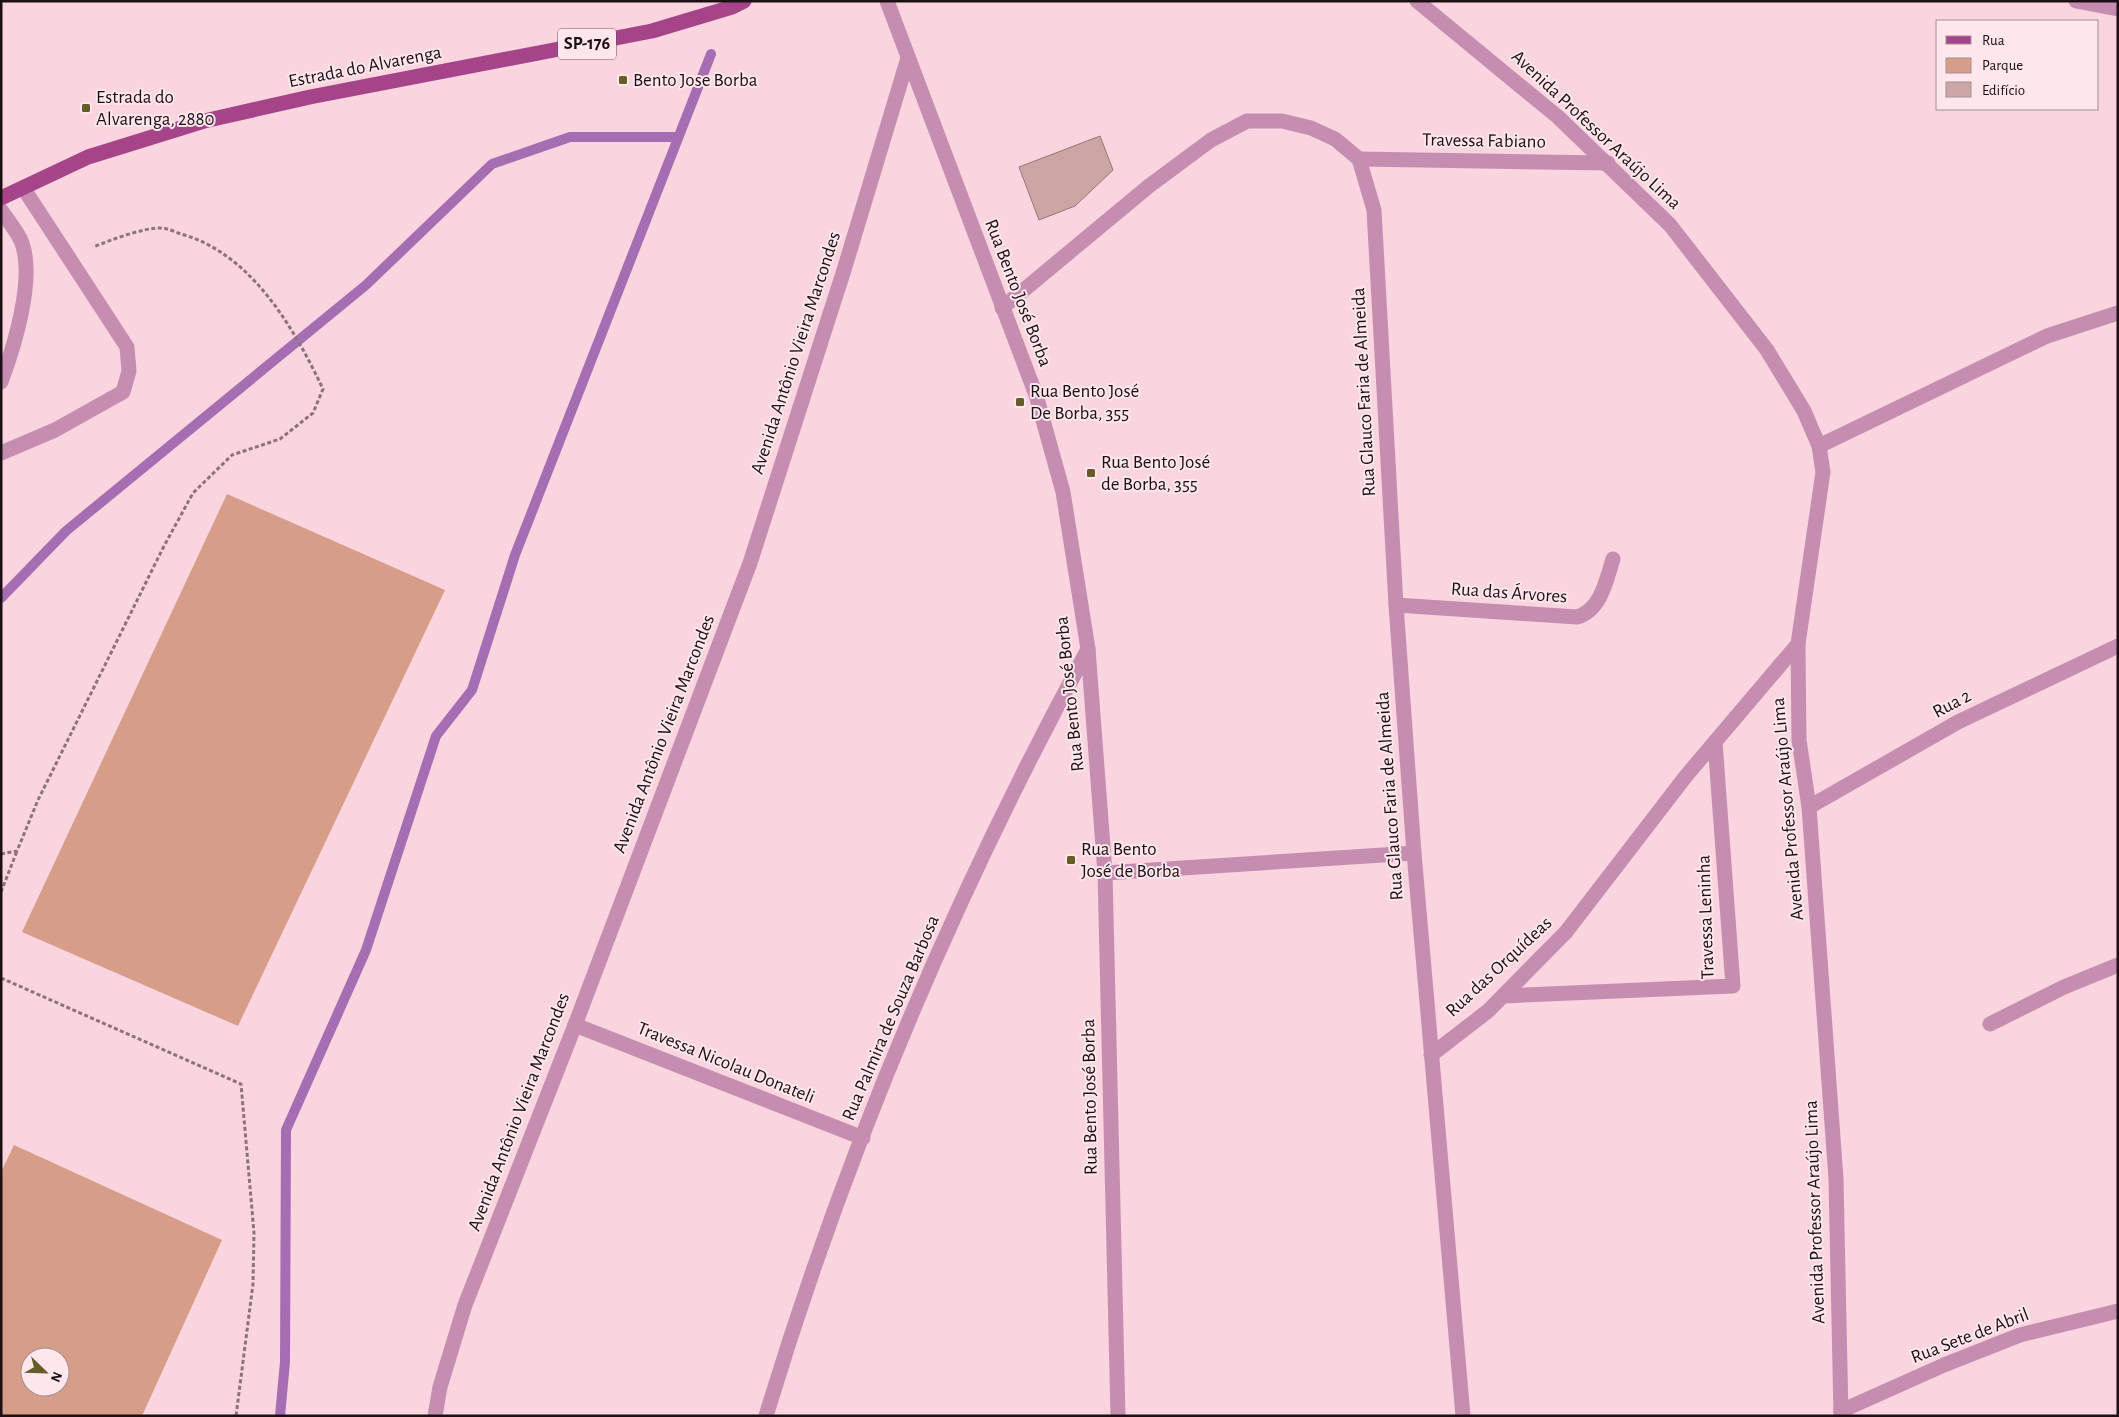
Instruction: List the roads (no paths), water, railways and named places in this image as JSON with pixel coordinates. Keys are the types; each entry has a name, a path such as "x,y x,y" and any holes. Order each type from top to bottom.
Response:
{"main road":[{"name":"Estrada do Alvarenga","path":"1,198 24,189 88,156 204,121 310,97 652,31 732,7 744,1"}],"street":[{"name":"Rua Bento José Borba","path":"887,1 1036,395 1063,492 1088,649 1105,873 1118,1416"},
{"name":"Avenida Professor Araújo Lima","path":"1417,1 1558,117 1608,163 1670,225 1767,350 1804,411 1819,446 1823,472 1798,644 1799,740 1809,807 1836,1179 1841,1413"},
{"path":"2076,1 2118,8"},
{"name":"Avenida Antônio Vieira Marcondes","path":"435,1416 440,1387 465,1305 575,1025 750,563 844,270 908,58"},
{"path":"1002,308 1149,186 1211,140 1248,121 1282,121 1312,128 1335,138 1359,158"},
{"name":"Travessa Fabiano","path":"1359,158 1608,163"},
{"name":"Rua Glauco Faria de Almeida","path":"1359,158 1365,173 1374,210 1396,605 1431,1055"},
{"path":"1,453 55,430 123,392 129,371 128,347 67,258 24,189"},
{"path":"1,210 22,243 26,271 20,317 1,382"},
{"path":"1819,446 2047,336 2118,313"},
{"name":"Rua das Árvores","path":"1396,605 1577,617 1588,614 1597,603 1613,559"},
{"name":"Rua das Orquídeas","path":"1431,1055 1503,996 1566,932 1639,836 1798,644"},
{"name":"Rua 2","path":"1809,807 1958,722 2118,646"},
{"name":"Rua Palmira de Souza Barbosa","path":"766,1416 794,1322 863,1138 951,926 1014,790 1088,649"},
{"name":"Travessa Leninha","path":"1503,996 1733,986 1715,742"},
{"path":"1105,873 1414,853"},
{"path":"1990,1024 2064,987 2118,965"},
{"name":"Travessa Nicolau Donateli","path":"575,1025 863,1138"},
{"path":"1431,1055 1463,1416"},
{"name":"Rua Sete de Abril","path":"1841,1413 1944,1365 2020,1335 2118,1311"}],"waterway":[{"path":"280,1416 285,1362 286,1130 366,950 436,736 472,690 515,555 711,54"},
{"path":"1,598 66,531 366,285 492,164 570,137 677,137"}],"place":[{"name":"Bento Jose Borba","path":"623,80"},
{"name":"Estrada do Alvarenga, 2880","path":"86,108"},
{"name":"Rua Bento José De Borba, 355","path":"1020,402"},
{"name":"Rua Bento José de Borba, 355","path":"1091,473"},
{"name":"Rua Bento José de Borba","path":"1071,860"}]}
